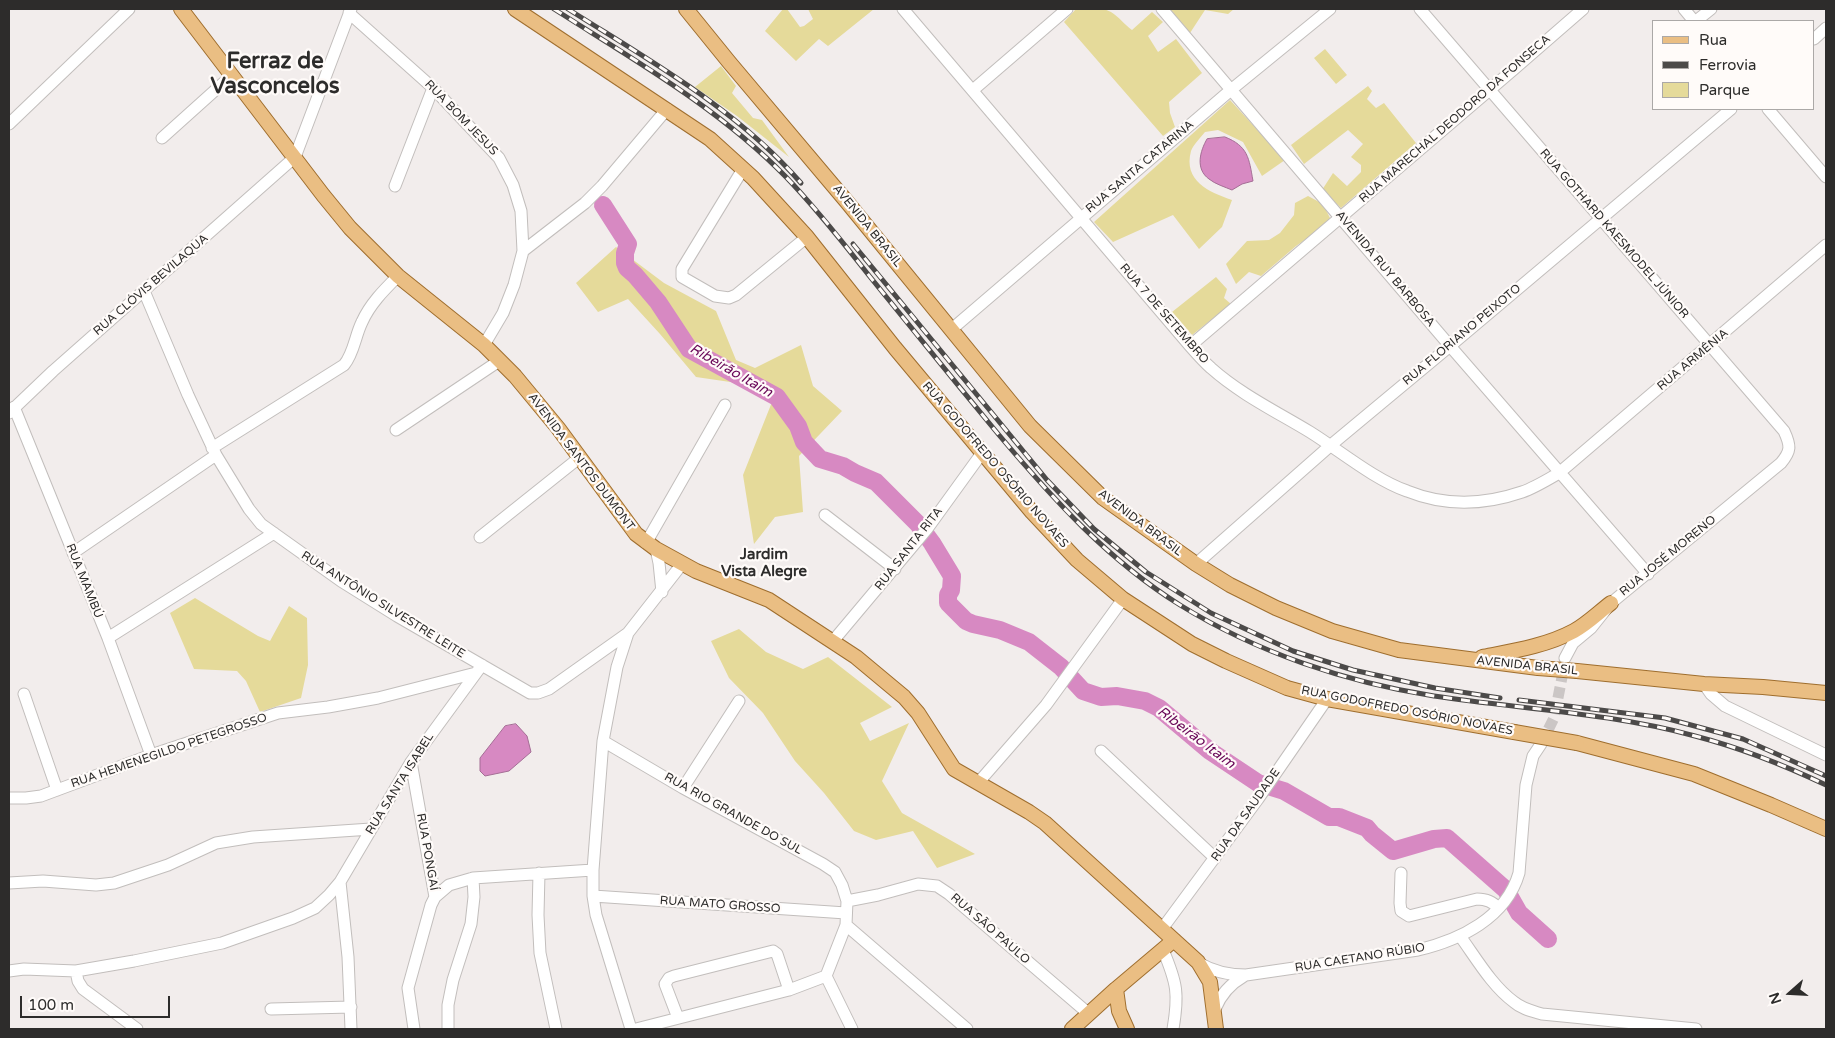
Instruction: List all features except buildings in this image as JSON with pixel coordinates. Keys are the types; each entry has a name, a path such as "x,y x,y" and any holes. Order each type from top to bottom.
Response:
{"main road":[{"name":"AVENIDA SANTOS DUMONT","path":"181,9 323,196 350,228 398,276 484,345 526,389 558,428 631,529 651,546 682,564 702,574 769,600 856,657 904,697 918,714 950,765 958,772 1045,823 1198,962 1210,982 1216,1029"},
{"name":"RUA GODOFREDO OSÓRIO NOVAES","path":"515,9 710,139 744,169 807,237 895,348 982,453 1032,512 1077,560 1123,599 1192,644 1287,688 1327,699 1577,743 1694,774 1771,804 1826,829"},
{"name":"AVENIDA BRASIL","path":"686,9 952,329 1030,426 1097,491 1196,564 1230,585 1332,631 1399,650 1538,668 1704,684 1826,693"},
{"path":"1469,660 1524,649 1575,631 1611,603"},
{"path":"1072,1029 1174,940"},
{"path":"1116,989 1119,1011 1127,1029"},
{"path":"1100,1004 1119,1011"}],"street":[{"path":"9,124 129,9"},
{"name":"RUA 7 DE SETEMBRO","path":"903,9 1190,346 1210,368 1232,384 1330,444 1380,478 1406,491 1434,499 1451,502 1490,500 1523,492 1559,473"},
{"path":"973,90 1066,9"},
{"name":"AVENIDA RUY BARBOSA","path":"1162,9 1559,473 1648,574"},
{"name":"RUA SANTA CATARINA","path":"952,329 1232,89 1330,9"},
{"name":"RUA GOTHARD KAESMODEL JÚNIOR","path":"1420,9 1784,431 1789,447 1788,454 1781,464"},
{"name":"RUA MARECHAL DEODORO DA FONSECA","path":"1190,346 1583,9"},
{"path":"1684,9 1694,20"},
{"path":"1696,20 1711,9"},
{"path":"295,157 350,11"},
{"name":"RUA BOM JESUS","path":"350,11 433,88 499,158 513,185 520,211 523,251 514,285 503,313 484,345"},
{"path":"1815,38 1826,28"},
{"path":"162,138 231,76"},
{"path":"395,186 433,88"},
{"path":"523,251 585,203 602,186 667,110"},
{"name":"RUA FLORIANO PEIXOTO","path":"1196,564 1330,444 1450,346 1730,110"},
{"path":"1769,110 1826,177"},
{"name":"RUA CLÓVIS BEVILAQUA","path":"11,410 295,157"},
{"path":"744,169 681,272 682,277 715,296 729,298 807,237"},
{"name":"RUA ARMÊNIA","path":"1559,473 1826,245"},
{"path":"73,552 214,452 344,365 350,355 362,322 372,304 398,276"},
{"name":"RUA ANTÔNIO SILVESTRE LEITE","path":"144,291 214,452 249,510 261,524 341,581 479,669 530,693 538,693 550,689 628,633"},
{"path":"396,430 499,361"},
{"path":"662,592 659,563 651,546 725,405"},
{"name":"RUA MAMBÚ","path":"11,410 108,638 151,755"},
{"name":"RUA SANTA RITA","path":"833,641 895,570 982,453"},
{"path":"480,537 579,458"},
{"name":"RUA JOSÉ MORENO","path":"1565,658 1573,642 1591,628 1611,603 1781,464"},
{"path":"825,516 895,570"},
{"path":"108,638 274,533"},
{"path":"631,1029 596,915 593,896 593,870 603,741 617,667 628,633 662,592 682,564"},
{"path":"978,783 1046,705 1123,599"},
{"name":"RUA HEMENEGILDO PETEGROSSO","path":"9,798 41,796 151,755 278,713 378,698 479,669"},
{"name":"RUA SANTA ISABEL","path":"9,971 24,969 76,971 222,943 293,918 315,908 329,896 340,882 411,762 479,669"},
{"path":"1704,684 1711,694 1725,706 1826,755"},
{"path":"24,694 58,790"},
{"name":"RUA DA SAUDADE","path":"1162,929 1258,799 1327,699"},
{"path":"683,788 738,701"},
{"name":"RUA RIO GRANDE DO SUL","path":"603,741 683,788 823,864 835,872 847,901"},
{"name":"RUA CAETANO RÚBIO","path":"1198,962 1209,969 1225,974 1246,975 1399,954 1430,947 1460,936 1477,927 1512,894 1519,873 1529,768 1533,756 1541,744"},
{"path":"1101,751 1215,858"},
{"name":"RUA PONGAÍ","path":"411,762 435,897 431,905 408,988 414,1029"},
{"path":"9,883 43,880 96,885 114,883 168,865 205,847 233,839 371,829"},
{"path":"435,897 449,885 473,878 593,870"},
{"path":"539,873 538,915 540,953 547,995 556,1029"},
{"path":"1401,873 1400,903 1402,911 1409,916 1478,899 1491,901 1500,907"},
{"path":"448,1029 448,1005 453,980 471,924 474,897 473,878"},
{"path":"340,882 346,924 351,1029"},
{"name":"RUA SÃO PAULO","path":"847,901 918,884 937,886 949,894 1089,1014"},
{"name":"RUA MATO GROSSO","path":"593,896 846,913"},
{"path":"847,901 846,925 826,976 852,1029"},
{"path":"846,925 967,1029"},
{"path":"1460,936 1501,990 1514,1003 1527,1010 1542,1014 1696,1029"},
{"path":"1163,950 1176,986 1178,1003 1173,1029"},
{"path":"678,1018 665,984 669,978 773,951 777,954 789,990"},
{"path":"76,971 78,981 83,989 136,1029"},
{"name":"RUA CAETANO RÚBIO","path":"1214,1009 1225,990 1246,975"},
{"path":"636,1029 789,990 826,976"},
{"path":"271,1009 351,1007"}],"green space":[{"path":"1098,8 1107,10 1132,30 1152,12 1163,22 1148,36 1158,52 1176,39 1202,73 1169,102 1170,113 1175,127 1163,136 1064,22 1076,9"},
{"path":"783,9 787,9 800,27 813,19 808,9 874,9 828,46 819,39 796,61 765,31"},
{"path":"1170,9 1234,9 1228,14 1205,10 1190,33"},
{"path":"1325,49 1347,75 1336,84 1314,58"},
{"path":"721,66 736,86 732,93 753,118 762,120 789,157 737,116 695,87"},
{"path":"1368,86 1372,91 1367,99 1376,108 1384,103 1416,143 1341,208 1322,190 1333,173 1347,186 1361,172 1361,165 1351,157 1363,144 1348,130 1304,164 1291,145"},
{"path":"1230,100 1285,160 1262,176 1243,142 1218,130 1205,132 1191,151 1191,170 1194,178 1200,184 1232,200 1222,227 1199,249 1173,215 1113,242 1094,222"},
{"path":"1308,196 1323,204 1330,218 1321,229 1296,246 1261,276 1249,272 1236,284 1226,264 1247,241 1269,240 1280,233 1294,215 1295,203"},
{"path":"616,247 664,283 716,311 736,360 755,368 801,345 813,386 842,411 799,456 803,512 775,517 754,544 743,475 772,402 737,383 696,377 628,299 598,312 576,283"},
{"path":"1216,277 1227,289 1224,298 1231,304 1192,335 1172,312"},
{"path":"195,598 258,636 270,641 289,606 307,618 308,665 301,698 260,712 246,681 237,671 194,669 170,613"},
{"path":"739,629 766,652 803,669 828,657 892,707 860,723 870,741 909,723 882,781 902,813 975,854 937,868 913,831 876,840 854,831 824,793 795,761 763,713 729,678 711,641"}],"shaded area":[{"path":"1225,137 1239,144 1243,149 1248,159 1253,181 1242,184 1232,190 1209,179 1200,165 1202,149 1207,139"},
{"path":"516,724 527,736 531,752 509,771 485,776 480,771 480,758 505,726"}],"waterway":[{"name":"Ribeirão Itaim","path":"603,205 628,244 625,253 627,268 658,302 689,349 777,397 798,426 804,442 820,459 843,466 876,482 918,524 932,543 952,576 948,603 966,621 1000,630 1029,642 1061,667 1083,691 1101,697 1117,696 1145,701 1159,708 1210,751 1258,783 1284,791 1329,817 1339,817 1367,828 1393,851 1434,839 1447,838 1506,890 1519,913 1548,939"}],"tunnel":[{"path":"1541,744 1554,718 1565,662"}],"railway":[{"path":"554,9 675,86 733,129 760,152 786,177 819,214 999,435 1061,505 1105,548 1180,605 1209,622 1270,651 1302,663 1367,682 1434,696 1566,712 1663,728 1746,752 1826,785"},
{"path":"568,9 661,67 721,109 776,156 801,183"},
{"path":"853,244 1047,480 1094,529 1146,572 1211,613 1293,651 1353,670 1435,688 1500,698"},
{"path":"1519,700 1665,718 1743,739 1826,776"}],"district":[{"name":"Ferraz de Vasconcelos","path":"275,74"},
{"name":"Jardim Vista Alegre","path":"764,564"}]}
